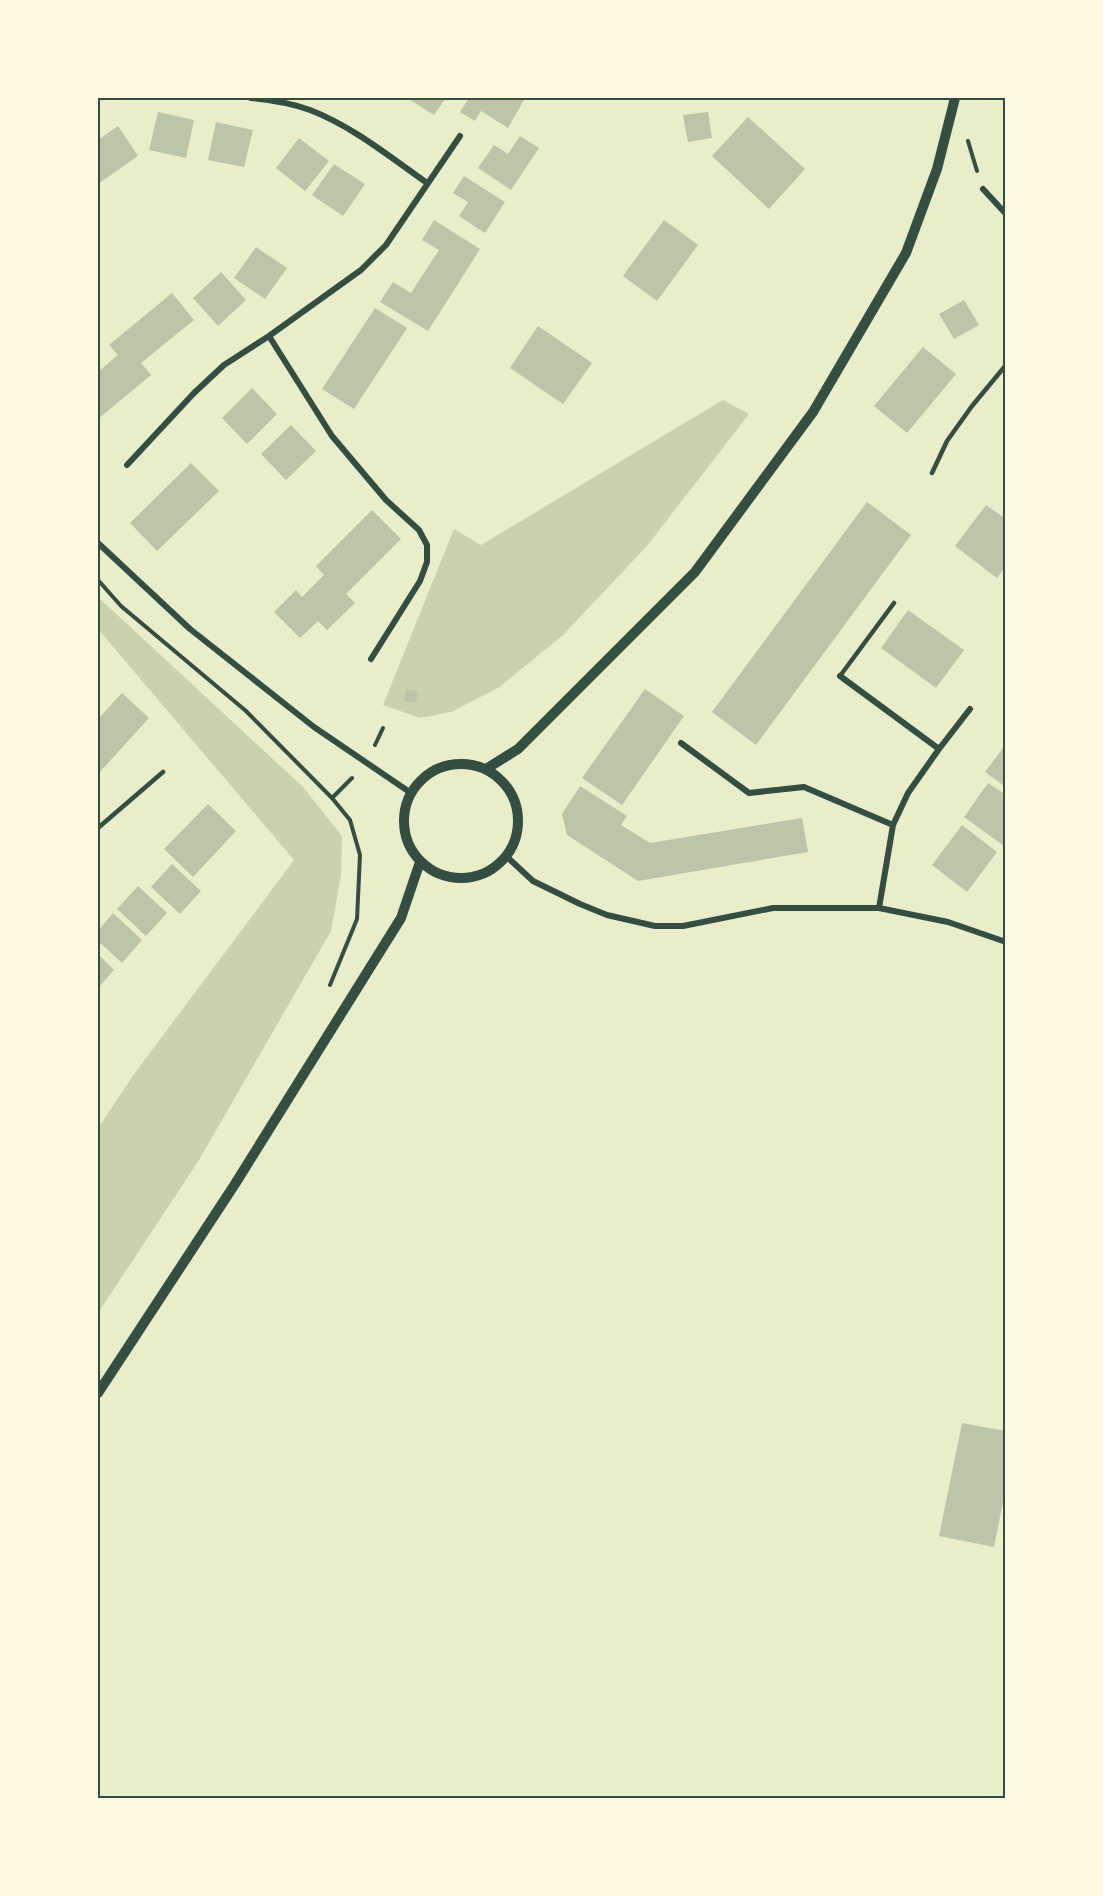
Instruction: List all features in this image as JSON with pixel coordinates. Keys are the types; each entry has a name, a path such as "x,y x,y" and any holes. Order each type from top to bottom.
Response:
{"street":[{"path":"251,98 279,101 334,121 427,183"},
{"path":"486,769 518,749 695,572 813,412 906,254 937,169 955,98"},
{"path":"127,465 224,365 269,336 361,270 386,245 460,136"},
{"path":"983,189 1005,214"},
{"path":"269,336 332,436 386,500 418,530 427,545 427,562 420,581 371,659"},
{"path":"98,543 190,628 287,706 411,793"},
{"path":"840,676 939,749"},
{"path":"879,908 893,825 908,793 970,709"},
{"path":"681,743 749,793 804,787 893,825"},
{"path":"452,764 469,764 486,769 500,779 510,792 516,807 518,824 514,841 506,855 493,869 474,877 455,878 437,873 420,862 410,847 404,829 404,811 411,793 421,780 435,769 452,764"},
{"path":"506,855 533,881 580,904 607,915 655,926 683,926 773,908 879,908 948,922 1005,942"},
{"path":"98,1393 235,1184 401,918 420,862"}],"lane":[{"path":"932,473 947,441 1005,365"},
{"path":"840,676 894,603"},
{"path":"98,828 164,772"}],"path":[{"path":"98,580 121,606 246,711 332,798 350,820 360,855 357,919 326,995"}],"green space":[{"path":"723,400 749,414 647,546 562,636 498,688 451,712 420,718 383,705 454,529 481,545"},
{"path":"98,597 303,787 342,836 341,875 331,931 199,1160 98,1313 98,1128 132,1077 294,860 98,629"}],"building":[{"path":"407,98 446,98 434,115"},
{"path":"469,98 525,98 508,128 481,111 475,121 460,112"},
{"path":"158,112 194,120 186,158 149,150"},
{"path":"708,112 712,138 688,142 683,115"},
{"path":"748,117 805,169 769,209 712,156"},
{"path":"216,122 253,130 244,167 208,160"},
{"path":"118,126 138,156 98,184 98,140"},
{"path":"520,136 539,148 511,190 478,168 494,145 508,154"},
{"path":"299,138 329,161 305,191 276,168"},
{"path":"334,164 365,184 343,216 312,195"},
{"path":"464,176 505,202 485,233 459,216 468,202 453,193"},
{"path":"434,220 480,249 428,331 380,302 393,282 411,293 439,250 422,240"},
{"path":"664,220 698,245 657,301 623,276"},
{"path":"256,247 287,268 265,299 234,278"},
{"path":"221,272 246,300 218,326 193,298"},
{"path":"172,293 194,320 141,363 151,375 98,419 98,372 118,355 109,345"},
{"path":"964,300 979,325 954,339 939,314"},
{"path":"375,308 407,328 354,409 322,389"},
{"path":"538,326 592,363 563,404 510,368"},
{"path":"923,347 956,374 907,433 874,406"},
{"path":"252,388 277,414 247,444 222,418"},
{"path":"291,425 316,451 286,480 261,454"},
{"path":"191,463 219,491 157,551 130,523"},
{"path":"867,502 911,535 756,745 712,712"},
{"path":"986,505 1006,519 1006,566 997,578 955,546"},
{"path":"372,510 401,539 346,594 355,603 327,630 318,621 300,638 274,612 296,590 302,597 324,575 316,566"},
{"path":"908,610 964,650 936,688 881,648"},
{"path":"406,689 418,691 416,703 404,702"},
{"path":"645,689 684,716 622,805 582,778"},
{"path":"122,693 149,718 98,774 98,719"},
{"path":"1006,744 1006,787 985,772"},
{"path":"988,783 1006,795 1006,844 1004,846 964,817"},
{"path":"580,786 627,816 621,825 650,843 802,818 808,852 638,881 567,835 562,814"},
{"path":"208,804 236,831 193,877 164,849"},
{"path":"962,825 997,852 967,892 932,865"},
{"path":"172,864 201,891 180,914 151,887"},
{"path":"138,886 167,913 146,936 117,909"},
{"path":"113,913 142,940 122,963 98,941 98,931"},
{"path":"98,954 114,970 98,988"},
{"path":"962,1423 1006,1431 1006,1487 994,1547 939,1536"}]}
